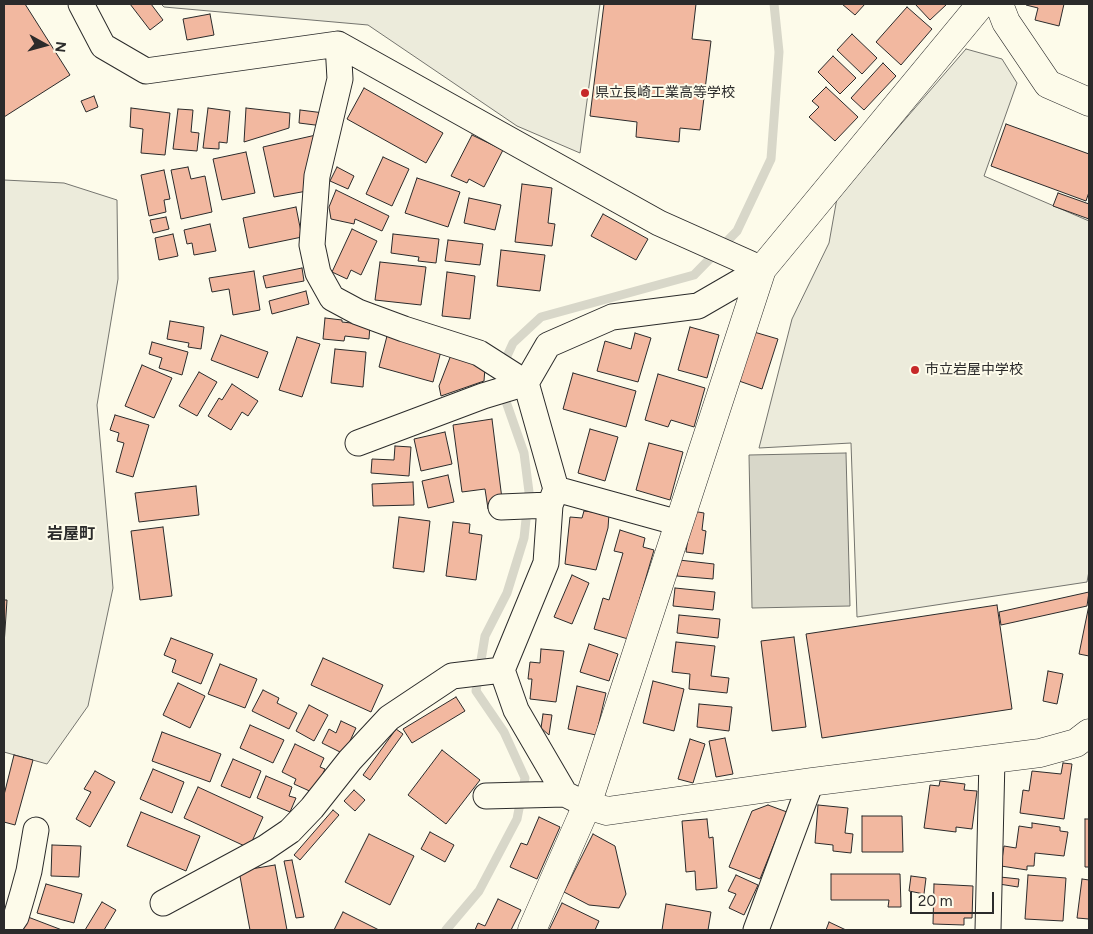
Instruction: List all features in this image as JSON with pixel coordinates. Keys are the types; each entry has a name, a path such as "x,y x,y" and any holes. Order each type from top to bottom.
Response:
{"street":[{"path":"81,4 103,46 146,71 338,44 659,223 762,269"},
{"path":"576,799 516,710 502,670 546,563 553,497 526,383 548,344 612,318 698,306 762,269 981,4"},
{"path":"999,4 1006,22 1048,84 1089,102"},
{"path":"338,44 340,79 316,186 312,245 318,273 332,298 358,312 479,353 526,383"},
{"path":"532,930 576,799 679,523 762,269"},
{"path":"358,443 483,396 526,383"},
{"path":"501,507 553,497 679,523"},
{"path":"164,904 265,848 290,831 312,808 350,760 389,718 452,676 502,670"},
{"path":"486,796 576,799 607,811 812,782 1040,753 1076,743 1089,733"},
{"path":"988,930 992,759"},
{"path":"756,930 812,782"},
{"path":"7,930 16,917 24,893 36,830"}],"shaded area":[{"path":"161,4 600,4 580,153 517,126 368,25 164,7"},
{"path":"966,49 1002,59 1017,83 984,176 1089,221 1089,571 1087,582 857,617 851,443 759,448 792,319 829,243 837,198"},
{"path":"4,180 64,183 117,200 118,279 97,405 113,588 88,706 47,764 4,752"},
{"path":"846,453 850,606 752,608 749,455"}],"building":[{"path":"4,4 25,4 70,75 4,117"},
{"path":"130,4 151,4 163,20 150,30"},
{"path":"604,4 696,4 692,39 711,41 700,130 680,128 679,142 636,137 637,122 590,116"},
{"path":"842,4 865,4 855,15"},
{"path":"915,4 947,4 930,20"},
{"path":"1026,4 1064,4 1059,26 1035,20 1038,8"},
{"path":"907,7 932,29 901,65 876,42"},
{"path":"210,14 214,35 187,40 183,19"},
{"path":"852,34 877,58 862,74 837,50"},
{"path":"833,56 856,78 840,94 818,72"},
{"path":"883,63 896,76 864,110 851,98"},
{"path":"826,87 858,117 835,141 809,117 819,107 812,101"},
{"path":"364,88 443,133 426,163 347,119"},
{"path":"94,96 98,107 86,112 81,101"},
{"path":"131,108 170,113 165,155 141,153 143,129 130,127"},
{"path":"208,108 230,111 227,143 219,142 219,149 203,148"},
{"path":"246,108 290,113 289,128 244,142"},
{"path":"178,109 193,110 191,132 199,133 197,151 173,149"},
{"path":"300,110 324,113 323,126 299,123"},
{"path":"1006,124 1089,154 1089,192 1086,201 991,166"},
{"path":"316,135 307,191 274,197 263,147"},
{"path":"472,135 503,150 484,187 469,179 467,183 451,176"},
{"path":"246,152 255,193 222,200 213,159"},
{"path":"383,157 409,169 392,206 366,194"},
{"path":"188,167 191,179 205,176 212,212 181,219 171,170"},
{"path":"337,167 354,176 348,189 330,181"},
{"path":"164,170 170,199 164,200 166,212 149,216 141,175"},
{"path":"417,178 460,192 448,227 405,213"},
{"path":"522,184 552,188 548,223 555,224 552,246 515,242"},
{"path":"336,190 389,216 382,231 355,219 354,224 331,219 329,207"},
{"path":"1058,193 1089,204 1089,219 1053,206"},
{"path":"469,198 501,205 495,230 464,223"},
{"path":"296,207 302,237 249,248 243,218"},
{"path":"603,214 648,239 636,260 591,236"},
{"path":"166,217 169,229 153,233 150,220"},
{"path":"210,224 216,251 194,255 192,243 187,244 184,230"},
{"path":"352,229 377,241 361,275 351,270 347,279 332,272"},
{"path":"173,234 178,256 159,260 155,238"},
{"path":"393,234 439,239 436,263 418,261 419,257 391,253"},
{"path":"448,240 483,244 480,265 445,261"},
{"path":"501,250 545,255 540,291 497,286"},
{"path":"380,262 426,267 421,305 375,300"},
{"path":"302,268 304,281 266,288 263,276"},
{"path":"254,271 260,310 233,315 229,289 212,292 209,278"},
{"path":"447,272 475,276 470,319 442,316"},
{"path":"306,291 309,304 272,314 269,301"},
{"path":"325,318 370,325 369,339 345,336 344,341 323,339"},
{"path":"170,321 204,327 201,349 188,347 189,343 167,339"},
{"path":"690,327 719,335 707,378 678,370"},
{"path":"754,332 778,339 762,389 739,381"},
{"path":"635,333 651,338 638,382 597,371 605,341 631,349"},
{"path":"221,335 268,352 258,378 211,360"},
{"path":"387,336 441,351 433,382 379,367"},
{"path":"297,337 320,344 302,397 279,390"},
{"path":"152,342 188,352 182,375 159,368 162,358 149,354"},
{"path":"335,349 366,352 363,387 331,383"},
{"path":"451,355 485,368 484,381 441,396 439,386"},
{"path":"142,365 172,378 154,418 125,406"},
{"path":"199,372 217,382 197,416 179,406"},
{"path":"573,373 636,391 626,427 563,409"},
{"path":"658,374 705,388 694,427 671,420 668,427 645,420"},
{"path":"232,384 258,401 248,416 242,412 231,430 208,416 219,398 222,400"},
{"path":"115,415 149,425 133,477 116,472 124,443 117,441 119,433 110,430"},
{"path":"492,419 503,507 488,509 485,489 462,492 453,425"},
{"path":"590,429 618,437 605,481 578,473"},
{"path":"445,432 452,464 421,471 414,439"},
{"path":"649,443 683,452 670,500 636,490"},
{"path":"395,446 411,447 409,476 371,473 372,459 394,460"},
{"path":"448,475 454,502 428,508 422,481"},
{"path":"413,482 414,505 373,506 372,484"},
{"path":"196,486 199,515 139,522 135,493"},
{"path":"584,511 609,514 608,528 596,570 565,564 570,517 582,518"},
{"path":"692,511 704,513 702,530 706,531 703,554 686,552"},
{"path":"399,517 430,521 424,572 393,568"},
{"path":"453,522 470,524 469,533 482,535 476,580 446,576"},
{"path":"163,527 172,596 140,600 131,531"},
{"path":"620,530 645,538 643,547 654,550 628,639 594,629 603,598 609,600 623,553 614,551"},
{"path":"679,560 714,564 713,579 677,576"},
{"path":"572,575 589,583 572,624 554,617"},
{"path":"675,588 715,592 713,610 673,606"},
{"path":"1089,592 1087,606 1001,625 999,612"},
{"path":"4,600 7,600 4,645"},
{"path":"997,605 1012,709 822,738 806,634"},
{"path":"1089,605 1089,656 1079,654"},
{"path":"679,615 720,619 718,638 677,633"},
{"path":"794,637 806,727 772,731 761,641"},
{"path":"171,638 213,654 201,684 172,672 176,660 164,655"},
{"path":"676,642 715,646 711,676 729,678 727,693 689,689 690,674 672,672"},
{"path":"589,644 618,654 609,681 580,672"},
{"path":"541,649 564,651 556,702 530,699 532,679 528,679 530,662 540,663"},
{"path":"323,658 383,685 371,712 311,685"},
{"path":"220,664 257,679 245,708 208,694"},
{"path":"1048,671 1063,674 1057,704 1043,701"},
{"path":"653,681 684,689 674,731 643,723"},
{"path":"178,683 205,696 190,728 163,715"},
{"path":"577,686 606,693 596,735 568,729"},
{"path":"263,690 279,698 277,703 297,713 289,729 252,711"},
{"path":"456,697 465,711 412,743 403,729"},
{"path":"699,704 732,707 729,731 697,727"},
{"path":"309,705 328,715 314,741 296,731"},
{"path":"543,714 552,715 549,735 541,728"},
{"path":"341,721 356,728 344,754 322,743 329,729 336,733"},
{"path":"250,725 284,740 273,763 240,748"},
{"path":"396,729 403,734 370,780 363,775"},
{"path":"162,732 221,754 210,782 152,761"},
{"path":"725,738 733,774 716,777 709,741"},
{"path":"690,739 705,744 693,783 678,779"},
{"path":"295,744 324,758 320,767 325,769 314,793 294,784 296,779 282,772"},
{"path":"442,750 480,780 446,824 408,795"},
{"path":"14,755 33,760 15,825 4,822 4,795"},
{"path":"233,759 261,771 250,798 221,786"},
{"path":"1063,763 1072,764 1064,819 1020,813 1023,790 1029,791 1032,771 1061,774"},
{"path":"153,769 184,782 172,813 140,799"},
{"path":"95,771 115,782 90,827 76,819 91,792 84,789"},
{"path":"266,776 292,787 289,796 296,798 290,812 257,798"},
{"path":"940,781 965,784 964,790 977,791 972,829 956,827 956,832 924,828 930,785 939,786"},
{"path":"198,787 263,817 249,848 184,818"},
{"path":"354,790 365,800 355,811 344,801"},
{"path":"768,805 787,812 760,879 729,867 752,811"},
{"path":"818,805 848,808 845,833 853,834 851,853 833,851 833,845 815,843"},
{"path":"333,810 339,815 300,860 294,855"},
{"path":"141,812 200,836 186,871 127,846"},
{"path":"862,816 902,816 903,852 862,852"},
{"path":"539,817 560,827 537,879 510,867 521,843 527,845"},
{"path":"707,819 709,838 713,837 717,888 696,890 695,871 686,872 682,821"},
{"path":"1085,819 1089,819 1089,867 1085,867"},
{"path":"1032,823 1060,827 1060,831 1068,832 1064,856 1035,853 1034,866 1027,866 1027,870 1001,866 1004,846 1016,848 1019,826 1032,828"},
{"path":"430,832 454,845 445,862 421,849"},
{"path":"369,834 414,856 390,905 345,882"},
{"path":"593,834 615,846 626,894 619,908 589,905 564,892"},
{"path":"52,845 81,846 79,877 51,876"},
{"path":"292,860 304,917 296,918 284,861"},
{"path":"275,865 287,930 250,930 239,871"},
{"path":"831,874 900,874 901,907 888,907 889,900 831,900"},
{"path":"736,875 758,885 744,915 729,908 736,894 728,891"},
{"path":"1028,875 1066,878 1063,921 1025,919"},
{"path":"911,876 926,878 924,894 909,891"},
{"path":"1000,877 1019,879 1018,887 999,884"},
{"path":"1082,879 1089,880 1089,919 1077,918"},
{"path":"46,884 82,894 74,923 37,913"},
{"path":"934,884 973,886 972,918 964,918 964,925 933,924"},
{"path":"498,899 521,910 511,930 475,930 478,923 485,926"},
{"path":"102,902 116,910 104,930 85,930"},
{"path":"562,903 599,921 595,930 549,930"},
{"path":"666,904 711,912 708,930 662,930"},
{"path":"343,912 379,930 334,930"},
{"path":"28,917 62,930 23,930"},
{"path":"829,922 846,930 826,930"}],"waterway":[{"path":"502,367 513,343 541,317 694,275 737,231 771,159 779,52 774,4"},
{"path":"446,930 479,891 517,819 525,778 504,732 476,691 485,636 507,593 524,538 529,492 524,453 503,393"}],"place":[{"name":"県立長崎工業高等学校","path":"585,93"},
{"name":"市立岩屋中学校","path":"915,370"}],"district":[{"name":"岩屋町","path":"71,534"}]}
